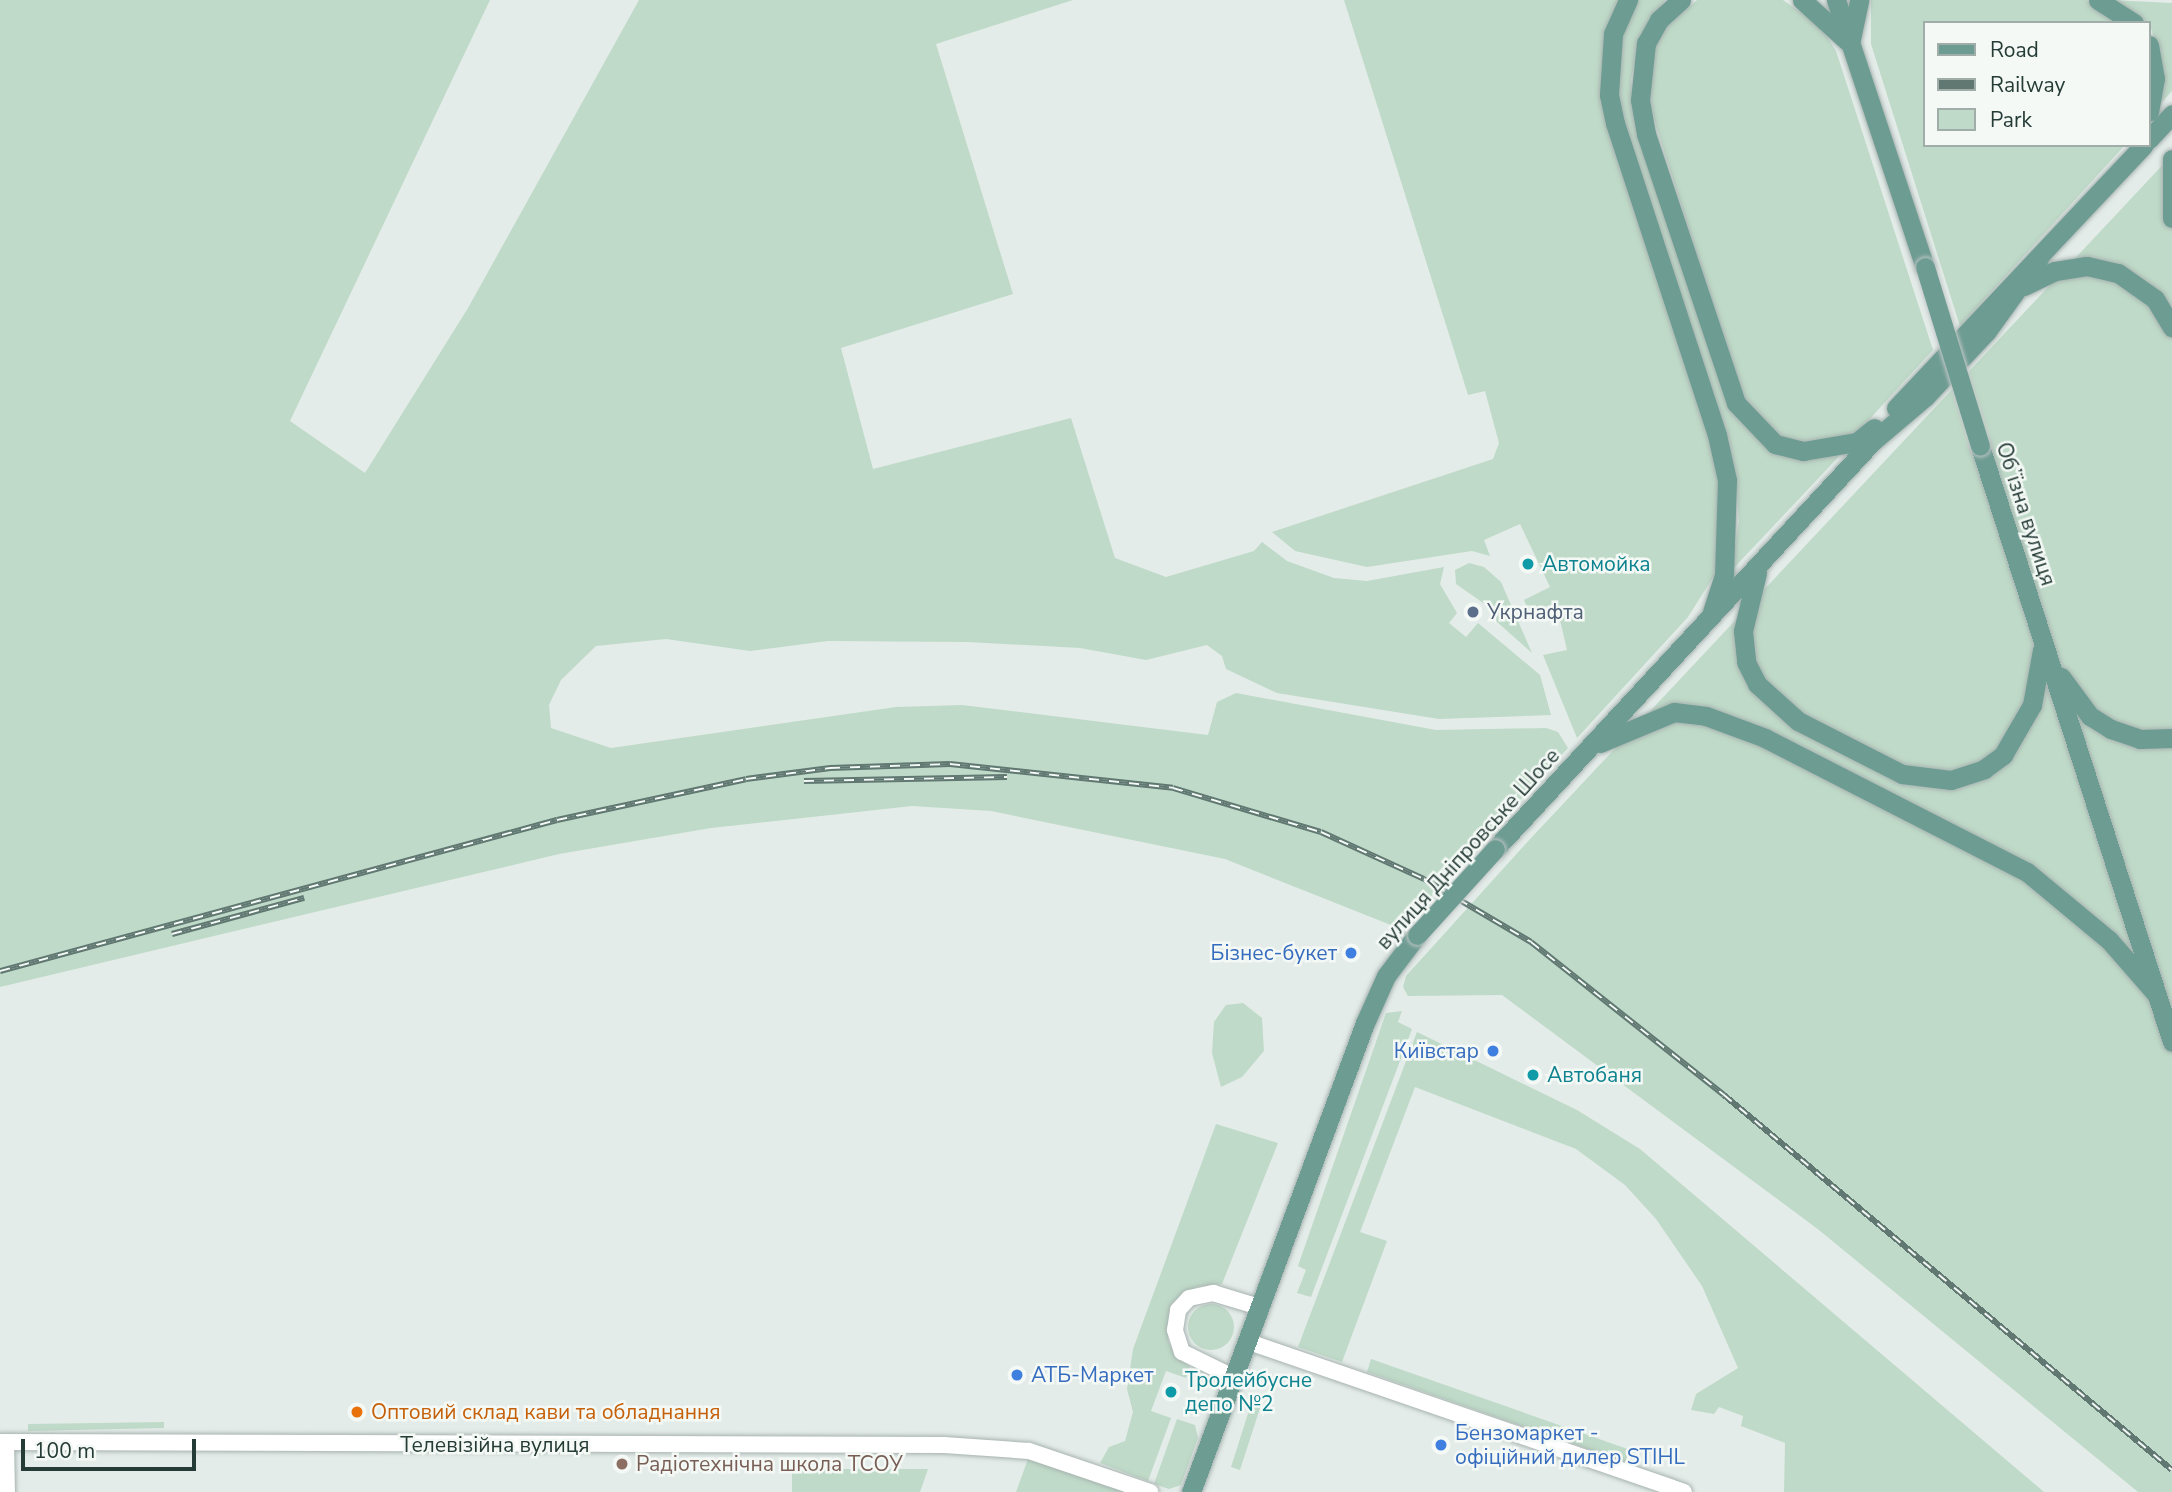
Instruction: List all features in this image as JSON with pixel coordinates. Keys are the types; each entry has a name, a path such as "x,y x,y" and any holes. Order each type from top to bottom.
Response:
{"main road":[{"path":"1628,0 1613,34 1609,95 1615,123 1717,435 1727,480 1724,575 1711,617"},
{"path":"1681,0 1659,20 1646,43 1640,100 1646,134 1735,403 1766,437 1803,451 1857,442 1886,418"},
{"path":"1802,0 1850,44"},
{"name":"Обʼїзна вулиця","path":"1836,0 1925,267 2172,1042"},
{"path":"1850,44 1859,0"},
{"path":"2098,0 2131,21"},
{"path":"2151,56 2155,78 2151,100"},
{"path":"2151,137 2172,114"},
{"name":"вулиця Дніпровське Шосе","path":"1873,441 1886,418 2014,278 2039,259 2138,149"},
{"path":"2172,159 2172,218"},
{"name":"вулиця Дніпровське Шосе","path":"1191,1492 1365,1023 1386,976 1417,935 1495,849 1873,441 1925,397 2024,286 2039,259"},
{"path":"2024,286 2055,271 2087,266 2118,273 2155,299 2172,327"},
{"path":"1761,564 1743,631 1746,662 1757,684 1798,721 1902,774 1951,780 1984,769 2003,755 2032,705 2043,642"},
{"path":"2043,642 2074,696 2100,723 2140,739 2172,738"},
{"path":"1590,748 1674,712 1706,716 1765,738 2027,872 2109,940 2157,995"}],"street":[{"path":"1233,1377 1182,1352 1176,1339 1178,1310 1189,1298 1213,1293 1259,1307"},
{"path":"1247,1341 1684,1492"},
{"path":"3,1442 7,1492"},
{"name":"Телевізійна вулиця","path":"3,1442 944,1445 1029,1451 1150,1492"}],"green space":[{"path":"0,0 490,0 290,421 365,473 468,308 639,0 1073,0 936,44 1013,294 841,348 873,469 1071,418 1115,558 1166,577 1254,551 1262,542 1287,561 1334,578 1367,581 1444,567 1440,584 1457,613 1449,623 1466,637 1478,623 1540,675 1551,715 1439,719 1277,693 1226,669 1222,656 1207,645 1146,660 1080,648 967,642 828,641 750,651 666,639 596,646 561,680 549,705 551,728 611,748 896,707 962,705 1208,735 1217,702 1236,693 1436,730 1546,728 1558,732 1568,748 1401,929 1225,859 991,811 912,806 711,828 559,854 0,987"},
{"path":"1344,0 1619,0 1603,64 1709,433 1718,477 1717,571 1688,617 1577,738 1543,655 1567,650 1556,603 1529,612 1524,600 1550,587 1520,524 1484,540 1490,556 1472,551 1367,567 1295,551 1272,532 1493,459 1499,443 1485,391 1468,395"},
{"path":"1637,0 1665,0 1643,31 1631,79 1633,102 1729,405 1773,450 1845,450 1731,571 1739,521 1736,478 1617,95 1620,42"},
{"path":"1697,0 1783,0 1821,27 1836,51 1933,350 1855,435 1804,445 1780,436 1745,397 1733,370 1655,122 1646,77 1658,34"},
{"path":"1871,0 2086,0 2122,21 1924,21 1924,147 2123,147 1960,326 1871,44"},
{"path":"2110,0 2172,3 2172,91 2154,111 2158,49 2151,21 2146,21"},
{"path":"2172,155 2172,1492 2138,1492 1819,1230 1502,995 1408,996 1403,987 1406,976 1532,837"},
{"path":"1469,563 1484,567 1501,582 1532,653 1496,621 1489,607 1456,584 1455,570"},
{"path":"1243,1003 1262,1018 1264,1051 1242,1077 1221,1087 1212,1053 1214,1022 1226,1005"},
{"path":"1402,1011 1398,1022 1412,1029 1311,1297 1297,1293 1306,1270 1298,1266 1386,1013"},
{"path":"1417,1032 1577,1110 1640,1149 2044,1492 1784,1492 1785,1443 1741,1426 1743,1416 1719,1407 1714,1414 1691,1410 1696,1394 1738,1368 1702,1286 1656,1219 1625,1185 1576,1149 1415,1087 1360,1232 1387,1241 1342,1362 1298,1347"},
{"path":"1216,1124 1278,1143 1222,1284 1196,1287 1170,1306 1168,1340 1175,1356 1190,1367 1186,1378 1166,1371 1151,1411 1171,1418 1148,1481 1100,1463 1109,1447 1125,1441 1133,1412 1127,1389 1133,1349"},
{"path":"1211,1304 1228,1310 1234,1327 1228,1344 1211,1350 1194,1344 1188,1327 1194,1310"},
{"path":"1371,1359 1639,1453 1634,1465 1367,1372"},
{"path":"1252,1401 1261,1405 1240,1470 1231,1467"},
{"path":"1177,1419 1195,1425 1198,1438 1181,1485 1169,1489 1154,1484"},
{"path":"164,1422 164,1428 28,1431 28,1424"},
{"path":"1028,1459 1128,1492 1016,1492"},
{"path":"792,1469 928,1469 920,1492 792,1492"}],"railway":[{"path":"0,971 557,820 746,779 830,768 950,764 1173,788 1321,832 1424,879 1531,942 1724,1095 2172,1470"},
{"path":"804,781 1007,777"},
{"path":"172,934 304,898"}],"place":[{"name":"Автомойка","path":"1528,564"},
{"name":"Укрнафта","path":"1473,612"},
{"name":"Бізнес-букет","path":"1351,953"},
{"name":"Київстар","path":"1493,1051"},
{"name":"Автобаня","path":"1533,1075"},
{"name":"АТБ-Маркет","path":"1017,1375"},
{"name":"Тролейбусне депо №2","path":"1171,1392"},
{"name":"Оптовий склад кави та обладнання","path":"357,1412"},
{"name":"Бензомаркет - офіційний дилер STIHL","path":"1441,1445"},
{"name":"Радіотехнічна школа ТСОУ","path":"622,1464"}]}
